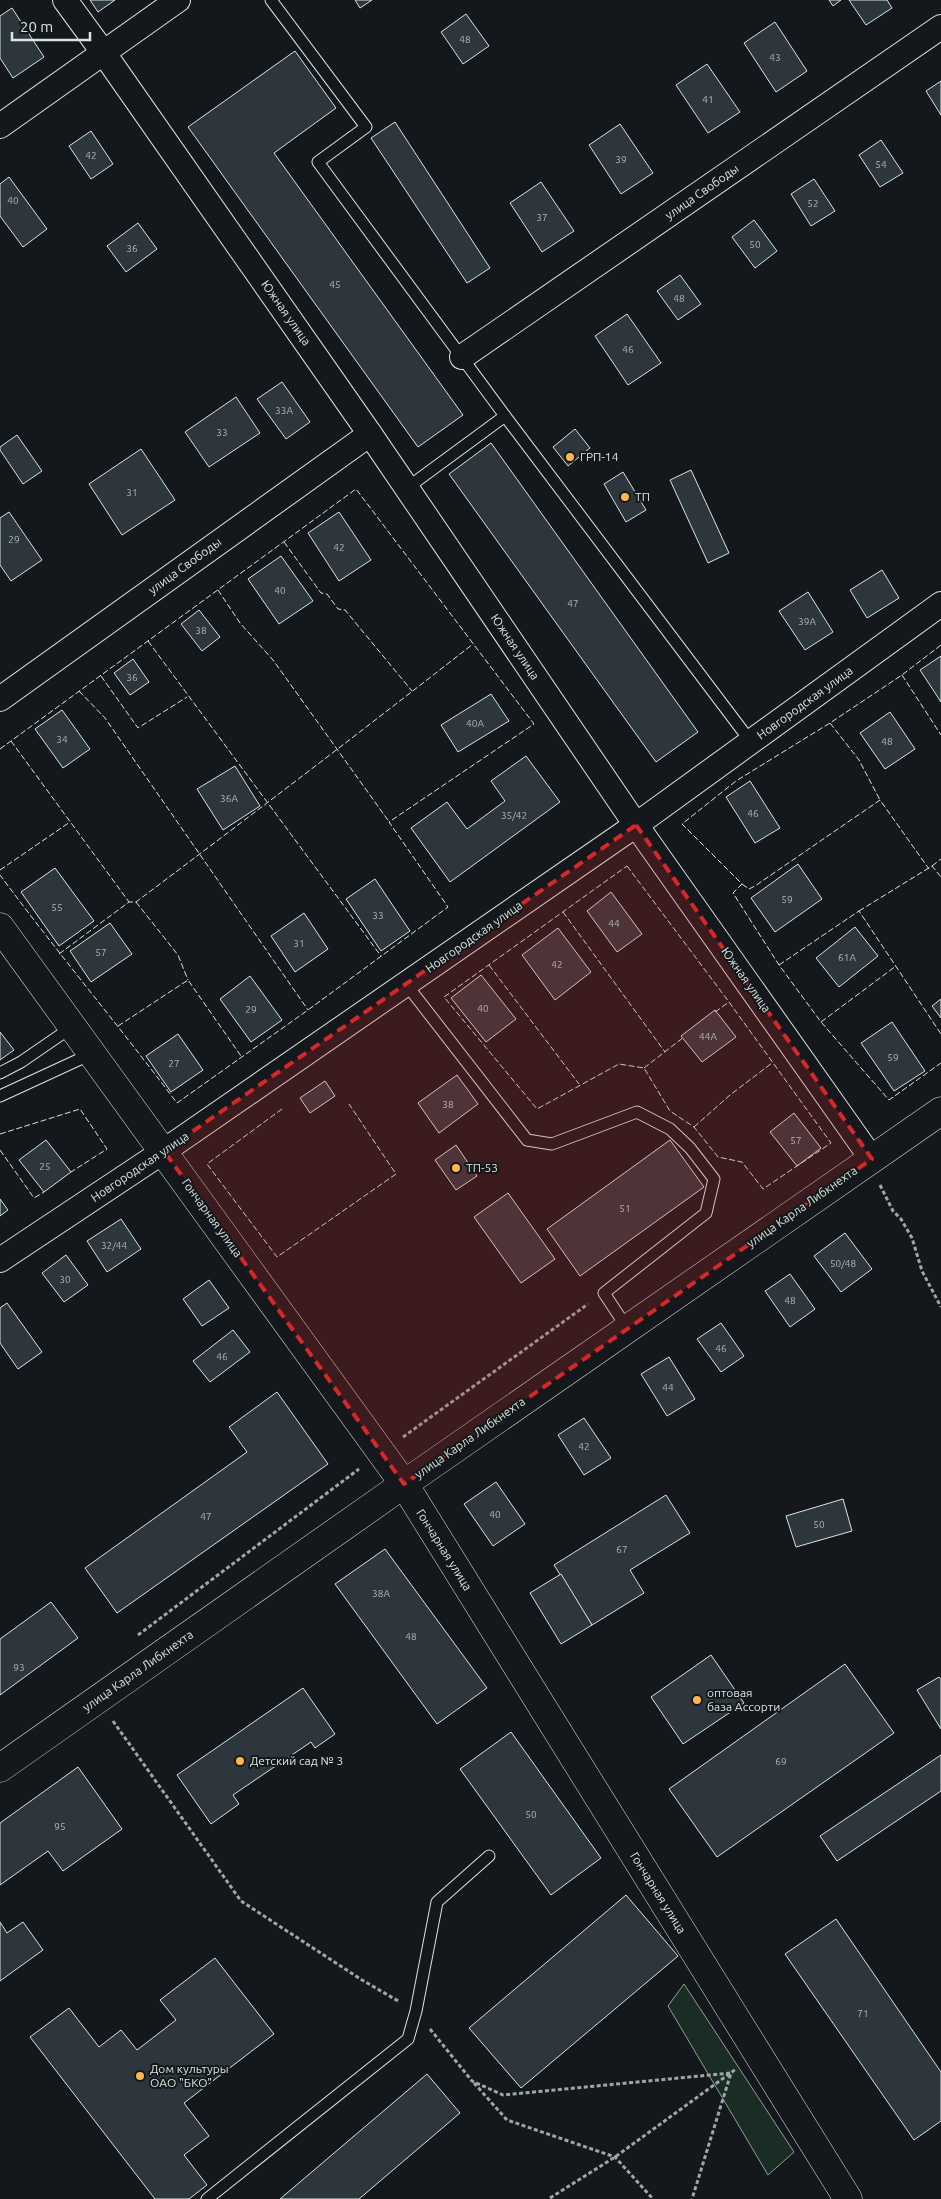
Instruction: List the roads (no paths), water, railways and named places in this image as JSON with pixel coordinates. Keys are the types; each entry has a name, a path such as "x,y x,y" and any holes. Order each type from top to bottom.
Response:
{"street":[{"name":"Южная улица","path":"65,0 370,434 636,825 872,1158"},
{"path":"0,126 178,0"},
{"name":"улица Свободы","path":"462,356 941,27"},
{"name":"улица Свободы","path":"0,699 370,434"},
{"name":"Новгородская улица","path":"0,1260 164,1151 636,825 941,604"},
{"name":"Гончарная улица","path":"0,926 404,1484 848,2199"},
{"name":"улица Карла Либкнехта","path":"0,1768 627,1328 941,1111"}],"lane":[{"path":"271,0 366,127 318,162 505,416 751,742"},
{"path":"407,488 505,416"},
{"path":"406,984 527,1140 552,1144 637,1112 670,1130 690,1148 714,1180 706,1214 604,1293 627,1328"},
{"path":"0,1073 21,1062 73,1027"},
{"path":"0,1096 91,1054"},
{"path":"207,2199 408,2038 416,2010 437,1902 489,1856"}],"place":[{"name":"ГРП-14","path":"570,457"},
{"name":"ТП","path":"625,497"},
{"name":"ТП-53","path":"456,1168"},
{"name":"оптовая база Ассорти","path":"697,1700"},
{"name":"Детский сад № 3","path":"240,1761"},
{"name":"Дом культуры ОАО \"БКО\"","path":"140,2076"}]}
